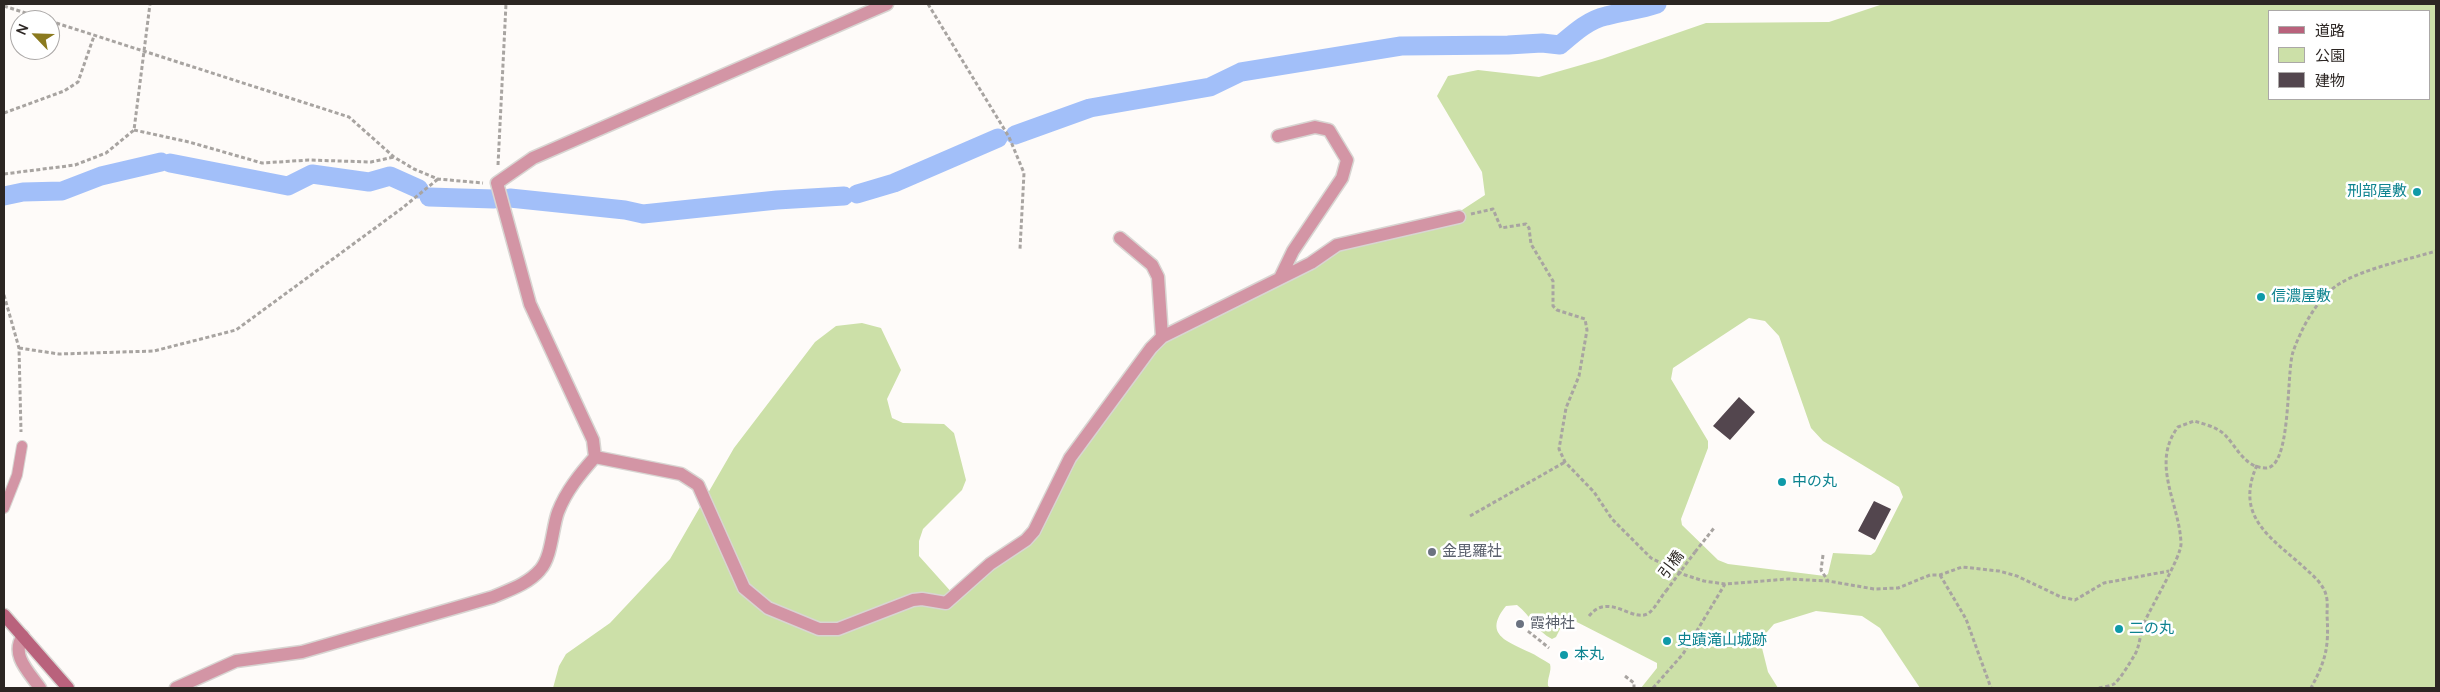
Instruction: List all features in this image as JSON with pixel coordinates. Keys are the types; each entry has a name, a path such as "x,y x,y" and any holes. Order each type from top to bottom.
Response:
{"main road":[{"path":"4,615 64,684"}],"street":[{"path":"176,688 236,661 302,652 493,597 522,584 541,569 552,540 558,512 576,479 595,457 593,440 530,304 497,183 533,158 887,4"},
{"path":"1278,136 1315,128 1330,130 1347,160 1342,178 1293,251 1280,278"},
{"path":"595,457 681,474 692,479 698,485 748,592 768,608 819,629 838,628 913,600 922,599 946,603 990,564 1026,540 1034,531 1070,458 1151,348 1162,337 1311,263 1337,245 1459,217"},
{"path":"1120,238 1152,265 1158,277 1162,337"},
{"path":"23,636 18,644 18,654 40,688"}],"lane":[{"path":"4,508 17,475 22,446"}],"path":[{"path":"4,174 76,165 106,152 134,130 150,4"},
{"path":"60,24 349,116 394,157 414,169 438,179 497,183 506,4"},
{"path":"928,4 1009,137 1024,173 1020,249"},
{"path":"4,6 17,10"},
{"path":"4,113 64,91 78,82 94,36"},
{"path":"134,130 189,142 262,163 309,160 371,162 394,157"},
{"path":"19,348 59,354 154,351 236,330 401,209 438,179"},
{"path":"1459,217 1493,210 1501,228 1526,224 1529,228 1532,244 1553,281 1553,306 1557,310 1585,319 1587,330 1579,376 1566,408 1559,448 1565,462 1594,492 1612,519 1651,558 1685,575 1704,581 1725,584 1788,579 1828,581 1874,589 1898,588 1930,575 1940,575 1962,567 1999,571 2017,576 2061,597 2075,600 2104,583 2169,571"},
{"path":"2099,688 2113,684 2136,654 2143,625 2169,571 2176,562 2181,547 2180,529 2169,487 2166,460 2166,448 2178,427 2194,421 2218,430 2244,459 2264,468 2270,467 2280,456 2286,423 2288,376 2292,354 2307,322 2321,302 2339,284 2436,251"},
{"path":"4,295 19,348 22,446"},
{"path":"1470,516 1565,462"},
{"path":"2257,465 2251,479 2248,495 2258,524 2269,538 2312,574 2326,595 2328,642 2322,667 2311,688"},
{"name":"引橋","path":"1589,616 1600,608 1609,606 1642,615 1649,613 1714,528"},
{"path":"1823,555 1821,570 1828,581"},
{"path":"1940,575 1966,619 1991,688"},
{"path":"1653,688 1683,654 1725,584"},
{"path":"1528,631 1549,648"},
{"path":"1625,676 1634,683 1634,688"}],"green space":[{"path":"1883,4 2436,4 2436,688 1920,688 1880,628 1862,616 1816,611 1774,624 1760,640 1768,672 1778,688 1641,688 1657,668 1657,663 1569,618 1565,619 1556,637 1552,639 1546,636 1517,605 1506,606 1499,616 1497,630 1500,635 1512,644 1550,664 1548,686 1551,688 553,688 559,666 566,654 610,623 670,559 734,448 815,342 836,326 862,323 881,328 901,370 887,399 892,418 903,423 944,424 954,433 966,480 962,490 923,529 919,541 919,556 954,595 1034,540 1073,464 1158,347 1169,338 1340,251 1454,222 1462,210 1485,195 1482,172 1437,96 1448,76 1478,70 1539,77 1602,59 1706,23 1829,22","holes":["1749,318 1765,321 1779,336 1811,428 1823,441 1899,487 1903,497 1875,552 1871,555 1833,553 1828,574 1825,576 1728,564 1718,560 1682,525 1681,519 1708,448 1708,441 1671,379 1673,368"]}],"building":[{"path":"1739,397 1755,412 1730,440 1713,426"},
{"path":"1874,501 1891,509 1875,540 1858,531"}],"waterway":[{"path":"1015,135 1090,108 1210,87 1241,72 1401,46 1542,43 1560,45 1599,18 1657,4"},
{"path":"857,194 894,183 998,138"},
{"path":"4,196 23,192 62,191 101,176 161,162"},
{"path":"170,163 288,186 312,174 369,182 390,176 419,189"},
{"path":"510,198 625,210 643,214 777,200 844,196"},
{"path":"429,197 494,199"}],"place":[{"name":"刑部屋敷","path":"2417,192"},
{"name":"信濃屋敷","path":"2261,297"},
{"name":"中の丸","path":"1782,482"},
{"name":"金毘羅社","path":"1432,552"},
{"name":"霞神社","path":"1520,624"},
{"name":"二の丸","path":"2119,629"},
{"name":"史蹟滝山城跡","path":"1667,641"},
{"name":"本丸","path":"1564,655"}]}
